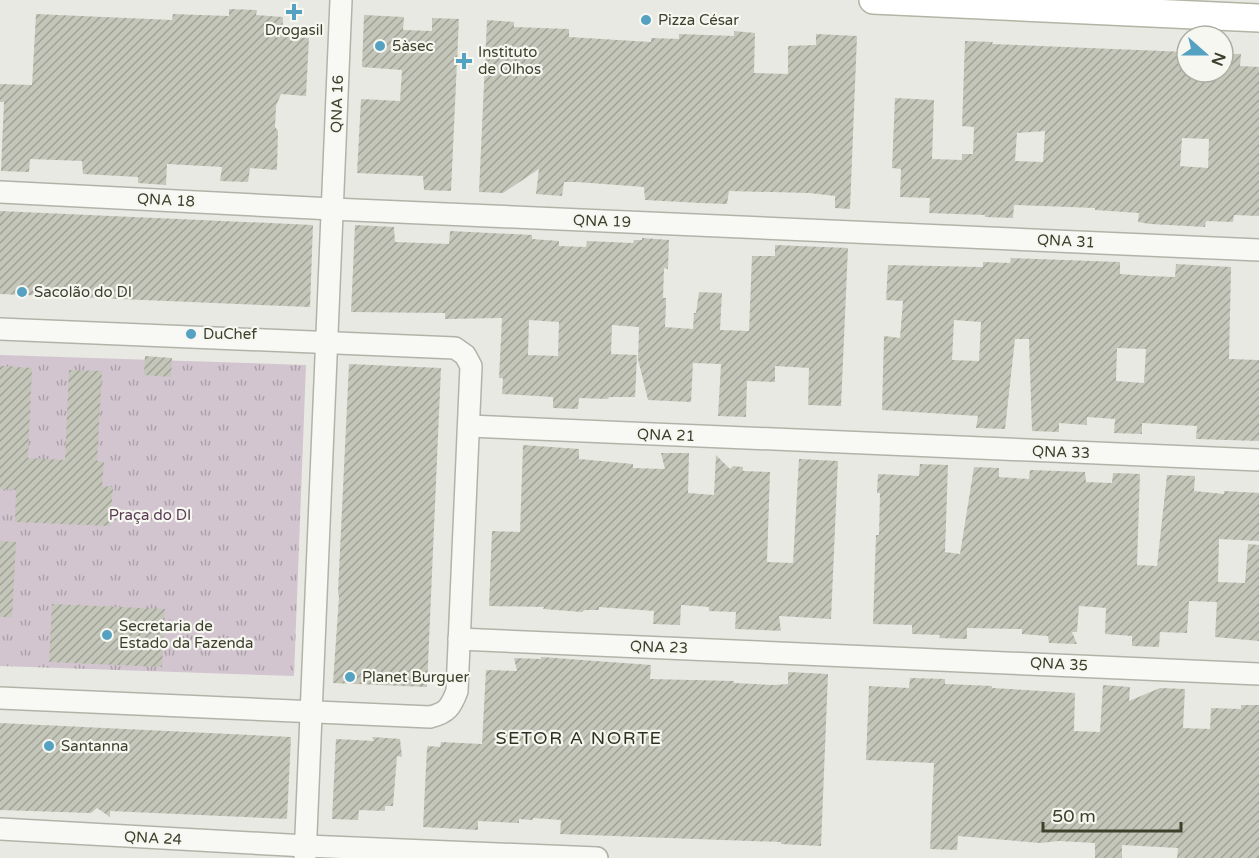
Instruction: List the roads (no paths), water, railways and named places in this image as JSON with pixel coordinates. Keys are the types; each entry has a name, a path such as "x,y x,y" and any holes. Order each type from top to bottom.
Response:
{"main road":[{"path":"873,0 1147,6 1259,18"}],"street":[{"name":"QNA 16","path":"306,852 341,0"},
{"name":"QNA 18","path":"0,192 332,209"},
{"name":"QNA 19","path":"332,209 872,232"},
{"name":"QNA 31","path":"872,232 1259,250"},
{"path":"0,329 455,348 465,354 471,366 457,691 452,705 444,713 430,717 0,698"},
{"name":"QNA 21","path":"469,426 864,443"},
{"name":"QNA 33","path":"864,443 1259,460"},
{"name":"QNA 23","path":"459,639 858,655"},
{"name":"QNA 35","path":"858,655 1259,674"},
{"name":"QNA 24","path":"0,829 306,852 597,858"}],"place":[{"name":"Drogasil","path":"294,12"},
{"name":"Pizza César","path":"646,20"},
{"name":"5àsec","path":"380,46"},
{"name":"Instituto de Olhos","path":"464,61"},
{"name":"Sacolão do DI","path":"22,292"},
{"name":"DuChef","path":"191,334"},
{"name":"Secretaria de Estado da Fazenda","path":"107,635"},
{"name":"Planet Burguer","path":"350,677"},
{"name":"Santanna","path":"49,746"}],"district":[{"name":"SETOR A NORTE","path":"579,738"}],"park label":[{"name":"Praça do DI","path":"150,515"}]}
